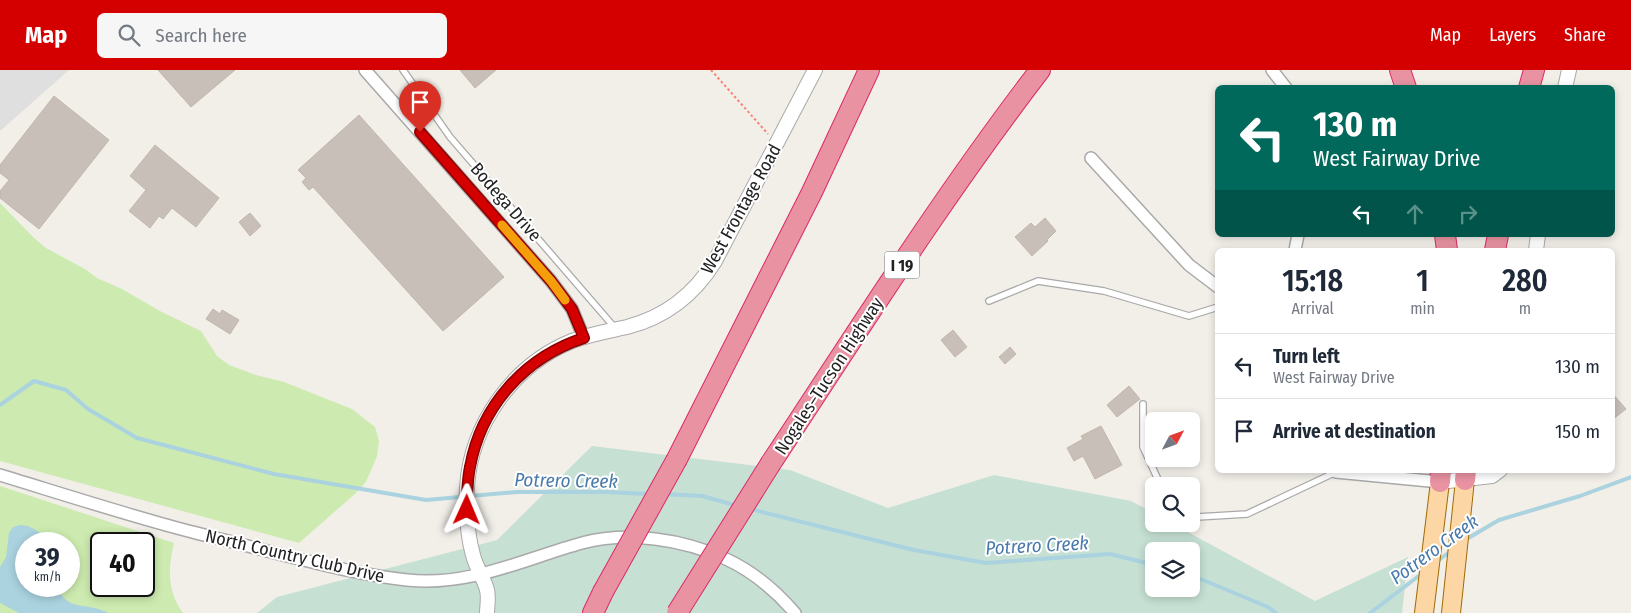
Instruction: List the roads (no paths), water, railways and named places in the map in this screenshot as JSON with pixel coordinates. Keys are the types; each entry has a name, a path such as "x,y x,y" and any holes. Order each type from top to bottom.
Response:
{"highway":[{"path":"593,613 677,459 812,192 869,70"},
{"name":"Nogales–Tucson Highway","path":"677,613 770,464 899,270 998,125 1040,70"},
{"path":"1400,70 1405,85"},
{"path":"1530,85 1534,70"}],"main road":[{"path":"1451,607 1466,475"},
{"path":"1424,612 1441,476"}],"street":[{"path":"365,70 551,281 572,309 584,338"},
{"name":"West Frontage Road","path":"487,613 487,591 473,556 467,510 469,473 474,450 480,432 498,399 510,384 538,360 554,350 584,338 644,322 659,316 673,308 697,287 715,261 815,70"},
{"path":"1272,70 1284,85"},
{"path":"1566,85 1569,70"},
{"path":"1091,158 1189,265 1215,285"},
{"path":"1378,473 1492,476 1496,473"},
{"name":"North Country Club Drive","path":"0,475 176,528 332,568 409,581 434,581 480,576 566,548 602,539 640,538 682,544 705,550 727,559 769,586 795,613"}],"lane":[{"name":"Bodega Drive","path":"403,70 450,137 616,329"},
{"path":"989,301 1038,281 1104,291 1189,316 1215,308"},
{"path":"1143,404 1143,447 1157,477"},
{"path":"1200,517 1247,514 1332,473"}],"water":[{"path":"25,525 38,532 15,532 15,597 64,597 72,603 109,613 19,613 0,603 0,567 6,557 9,533 13,527"}],"waterway":[{"name":"Potrero Creek","path":"0,405 34,381 66,390 88,409 137,438 274,474 426,500 517,492 649,494"},
{"name":"Potrero Creek","path":"1465,540 1499,520 1580,496 1631,477"},
{"name":"Potrero Creek","path":"664,494 702,496 738,506"},
{"name":"Potrero Creek","path":"750,509 914,550 986,563 1110,554 1145,563"},
{"name":"Potrero Creek","path":"1435,563 1452,550"},
{"name":"Potrero Creek","path":"1370,613 1424,572"},
{"name":"Potrero Creek","path":"1200,579 1268,607 1276,613"}]}
